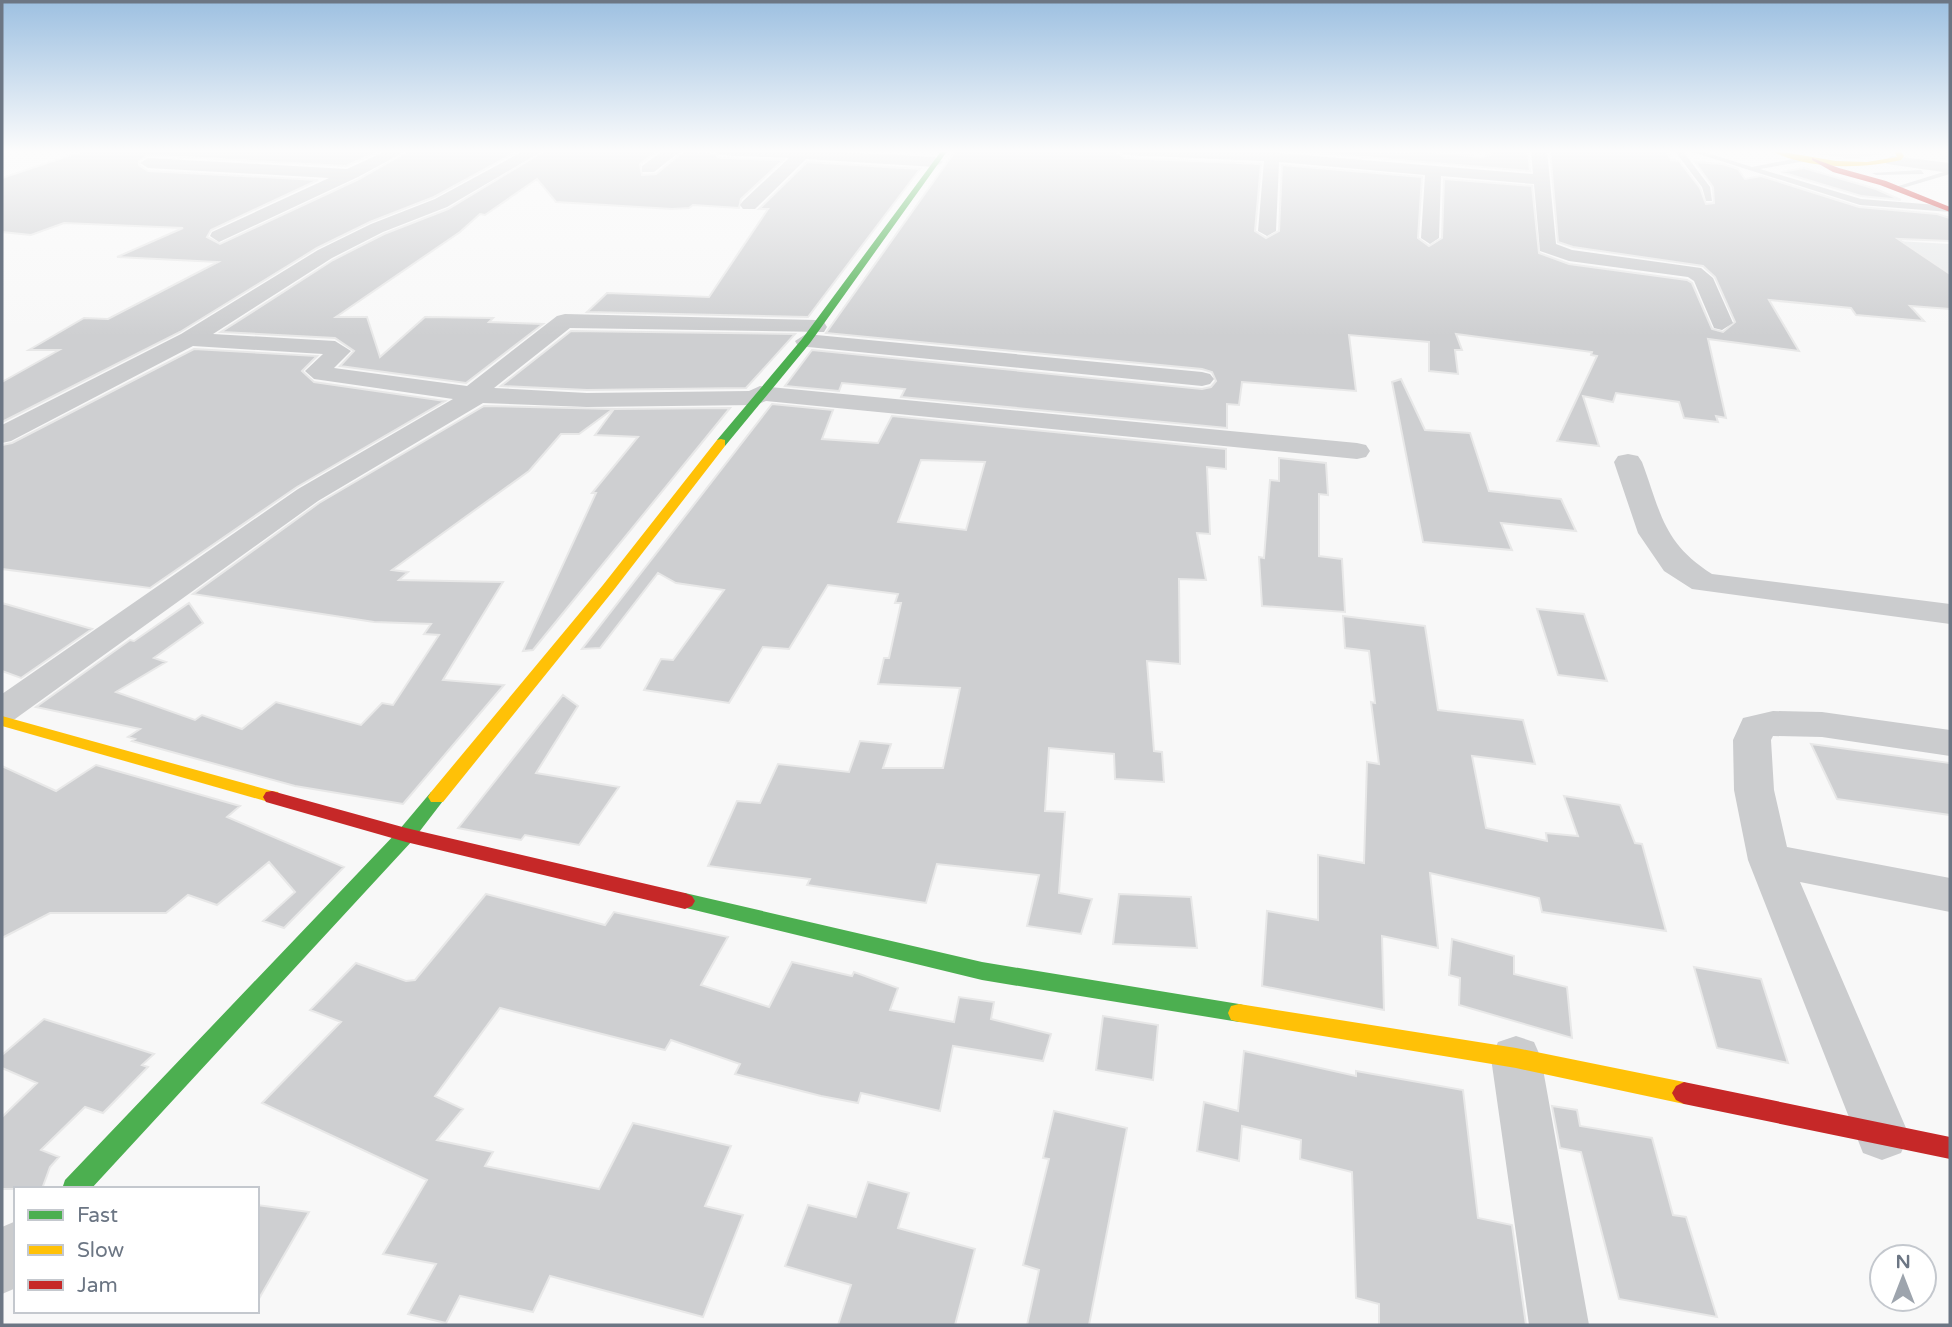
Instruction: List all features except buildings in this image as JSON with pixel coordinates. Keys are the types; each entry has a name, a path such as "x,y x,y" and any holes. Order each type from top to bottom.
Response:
{"street":[{"path":"219,236 271,212"},
{"path":"2,435 189,339 325,254 377,228 418,212"},
{"path":"76,1187 406,835 608,588 758,395 811,334 899,212"},
{"path":"1267,231 1268,212"},
{"path":"1430,238 1431,212"},
{"path":"1544,212 1547,247 1569,255 1675,267 1694,272 1703,278 1722,323"},
{"path":"2,711 308,495 475,395 565,321 811,334 1202,379"},
{"path":"189,339 335,348 340,351 317,371 322,374 475,395 587,401 758,395 1357,451"},
{"path":"1628,462 1653,533 1675,564 1703,582 1950,614"},
{"path":"2,721 406,835 982,971 1516,1058 1950,1148"},
{"path":"1882,1135 1769,860 1754,790 1752,740 1756,727 1767,723 1799,722 1950,743"},
{"path":"1769,860 1950,895"},
{"path":"1516,1058 1553,1273 1559,1325"},
{"path":"2,1265 14,1252"}],"shaded area":[{"path":"1861,239 1950,244 1950,285 1916,283"}],"traffic: fast":[{"path":"721,443 806,341 900,212"},
{"path":"76,1187 406,835 437,797"},
{"path":"685,901 982,971 1239,1013"}],"traffic: slow":[{"path":"437,797 608,588 721,443"},
{"path":"2,721 272,797"},
{"path":"1239,1013 1516,1058 1684,1093"}],"traffic: jam":[{"path":"272,797 406,835 685,901"},
{"path":"1684,1093 1950,1148"}]}
